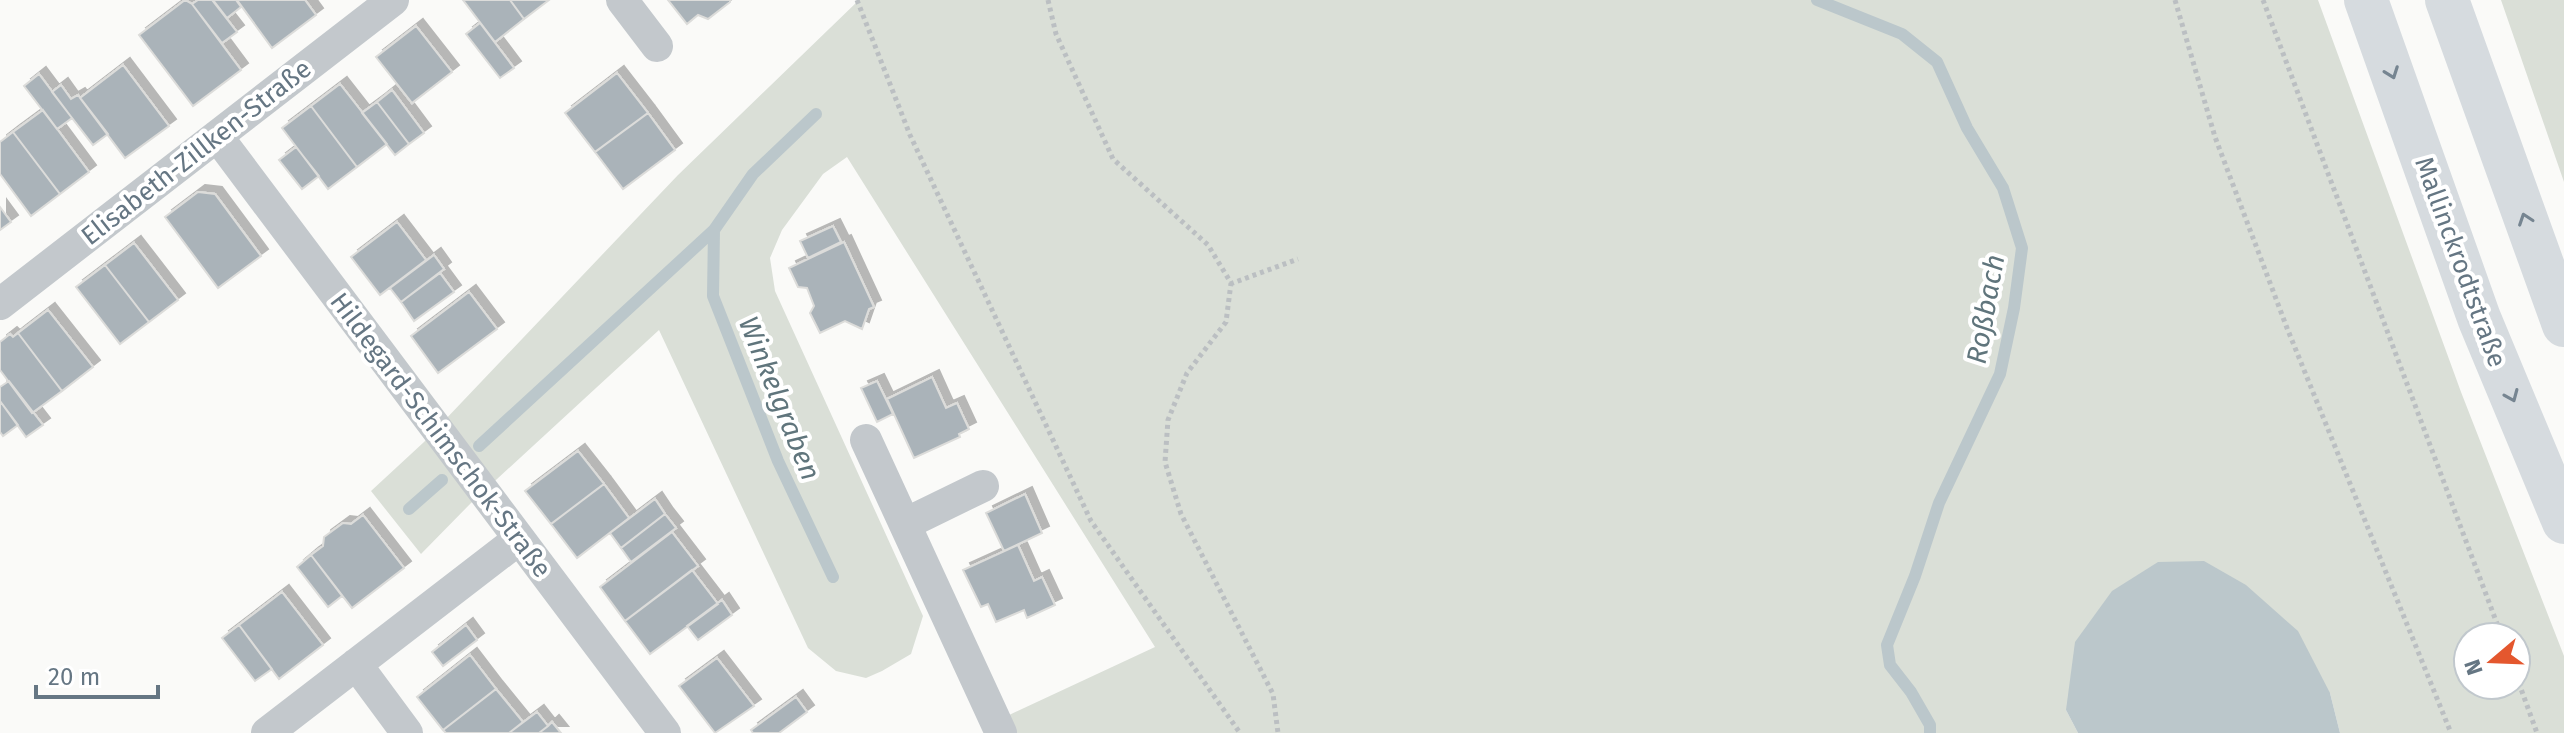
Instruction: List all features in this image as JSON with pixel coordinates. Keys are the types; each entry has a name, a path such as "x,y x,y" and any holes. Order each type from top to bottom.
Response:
{"highway":[{"name":"Mallinckrodtstraße","path":"2366,0 2479,318 2564,522"},
{"path":"2447,0 2564,325"}],"street":[{"name":"Elisabeth-Zillken-Straße","path":"0,304 393,0"},
{"path":"622,0 657,46"},
{"name":"Hildegard-Schimschok-Straße","path":"217,136 665,733"},
{"path":"866,440 1001,733"},
{"path":"905,524 983,486"},
{"path":"267,733 519,539"},
{"path":"356,664 407,733"}],"path":[{"path":"857,0 910,135 1091,521 1240,733"},
{"path":"1048,0 1056,34 1113,159 1208,245 1230,284 1226,322 1187,373 1168,420 1165,462 1181,514 1273,694 1278,733"},
{"path":"2175,0 2215,137 2287,328 2451,733"},
{"path":"2263,0 2496,621"},
{"path":"1230,284 1298,259"},
{"path":"2525,701 2537,733"}],"shaded area":[{"path":"859,0 2318,0 2461,392 2564,656 2564,733 2340,733 2330,693 2066,710 2078,733 1015,733 1007,716 1155,647 847,157 823,174 782,230 770,258 775,291 923,616 911,654 866,678 836,671 808,648 659,330 471,503 421,554 371,491 424,442 678,175"},
{"path":"2501,0 2564,0 2564,182"},
{"path":"2204,561 2246,585 2298,631 2330,693 2340,733 2078,733 2066,710 2075,642 2112,591 2158,562"}],"building":[{"path":"185,0 192,4 241,70 193,106 139,35"},
{"path":"198,0 212,0 237,32 222,43 192,4"},
{"path":"213,0 236,0 241,7 227,18"},
{"path":"237,0 305,0 316,15 272,48"},
{"path":"463,0 510,0 524,19 495,42"},
{"path":"510,0 549,0 524,19"},
{"path":"668,0 730,2 708,19 698,15 687,24"},
{"path":"480,23 514,68 500,78 466,34"},
{"path":"416,26 452,72 412,103 376,57"},
{"path":"123,65 169,126 125,158 80,98"},
{"path":"617,73 648,113 595,152 565,113"},
{"path":"39,74 72,118 57,129 24,86"},
{"path":"340,84 387,144 357,167 311,106"},
{"path":"61,85 71,99 78,95 108,134 93,145 52,92"},
{"path":"392,90 424,133 409,144 377,102"},
{"path":"377,102 409,144 395,155 362,113"},
{"path":"311,106 357,167 328,189 282,128"},
{"path":"43,110 89,172 60,194 13,132"},
{"path":"648,113 675,150 623,189 595,152"},
{"path":"13,132 60,194 31,216 0,174 0,142"},
{"path":"296,147 319,176 302,189 279,160"},
{"path":"198,192 215,194 261,256 218,288 165,217"},
{"path":"0,207 11,222 0,230"},
{"path":"397,222 426,260 380,295 351,257"},
{"path":"833,226 841,242 808,258 800,241"},
{"path":"844,242 874,307 869,309 862,329 845,321 820,333 810,313 814,306 807,288 798,287 789,268"},
{"path":"134,243 178,300 149,322 105,265"},
{"path":"434,255 444,269 401,302 390,288"},
{"path":"105,265 149,322 120,344 76,287"},
{"path":"440,273 454,292 414,321 401,302"},
{"path":"469,292 497,329 438,373 411,336"},
{"path":"48,310 93,367 62,391 18,333"},
{"path":"18,333 62,391 32,413 0,370 0,342 10,334 13,337"},
{"path":"932,377 946,408 957,403 969,429 959,434 960,437 914,458 887,399"},
{"path":"9,381 43,425 26,437 0,401 0,387"},
{"path":"877,381 893,414 877,422 861,388"},
{"path":"0,401 18,425 3,436 0,432"},
{"path":"578,451 604,484 551,524 525,491"},
{"path":"604,484 629,518 577,558 551,524"},
{"path":"1025,494 1042,533 1004,551 986,513"},
{"path":"655,499 665,514 621,548 610,533"},
{"path":"665,514 676,528 631,562 621,548"},
{"path":"363,515 404,568 352,608 311,555 323,546 324,537 343,523 351,524"},
{"path":"672,532 698,566 625,621 600,587"},
{"path":"1018,545 1034,581 1042,577 1055,605 1027,618 1024,610 996,622 988,604 981,607 963,570"},
{"path":"311,555 342,596 328,607 297,567"},
{"path":"692,570 718,604 650,654 625,621"},
{"path":"282,592 323,645 279,679 239,625"},
{"path":"722,600 732,615 698,640 687,626"},
{"path":"239,625 272,669 255,681 222,638"},
{"path":"466,625 477,640 443,666 432,652"},
{"path":"470,655 496,689 443,730 417,697"},
{"path":"717,658 754,706 715,733 679,686"},
{"path":"496,689 523,722 509,733 446,733 443,730"},
{"path":"796,697 807,712 779,733 753,733 751,730"},
{"path":"537,712 548,726 539,733 509,733"},
{"path":"552,722 561,733 539,733 548,726"}],"waterway":[{"name":"Roßbach","path":"1817,0 1902,34 1937,62 1967,128 2003,188 2022,248 2014,308 2000,374 1939,503 1915,576 1887,645 1890,665 1911,692 1930,725 1930,733"},
{"name":"Winkelgraben","path":"479,446 714,230 753,174 816,114"},
{"name":"Winkelgraben","path":"714,230 713,296 778,461 833,577"},
{"name":"Winkelgraben","path":"409,509 442,480"}]}
